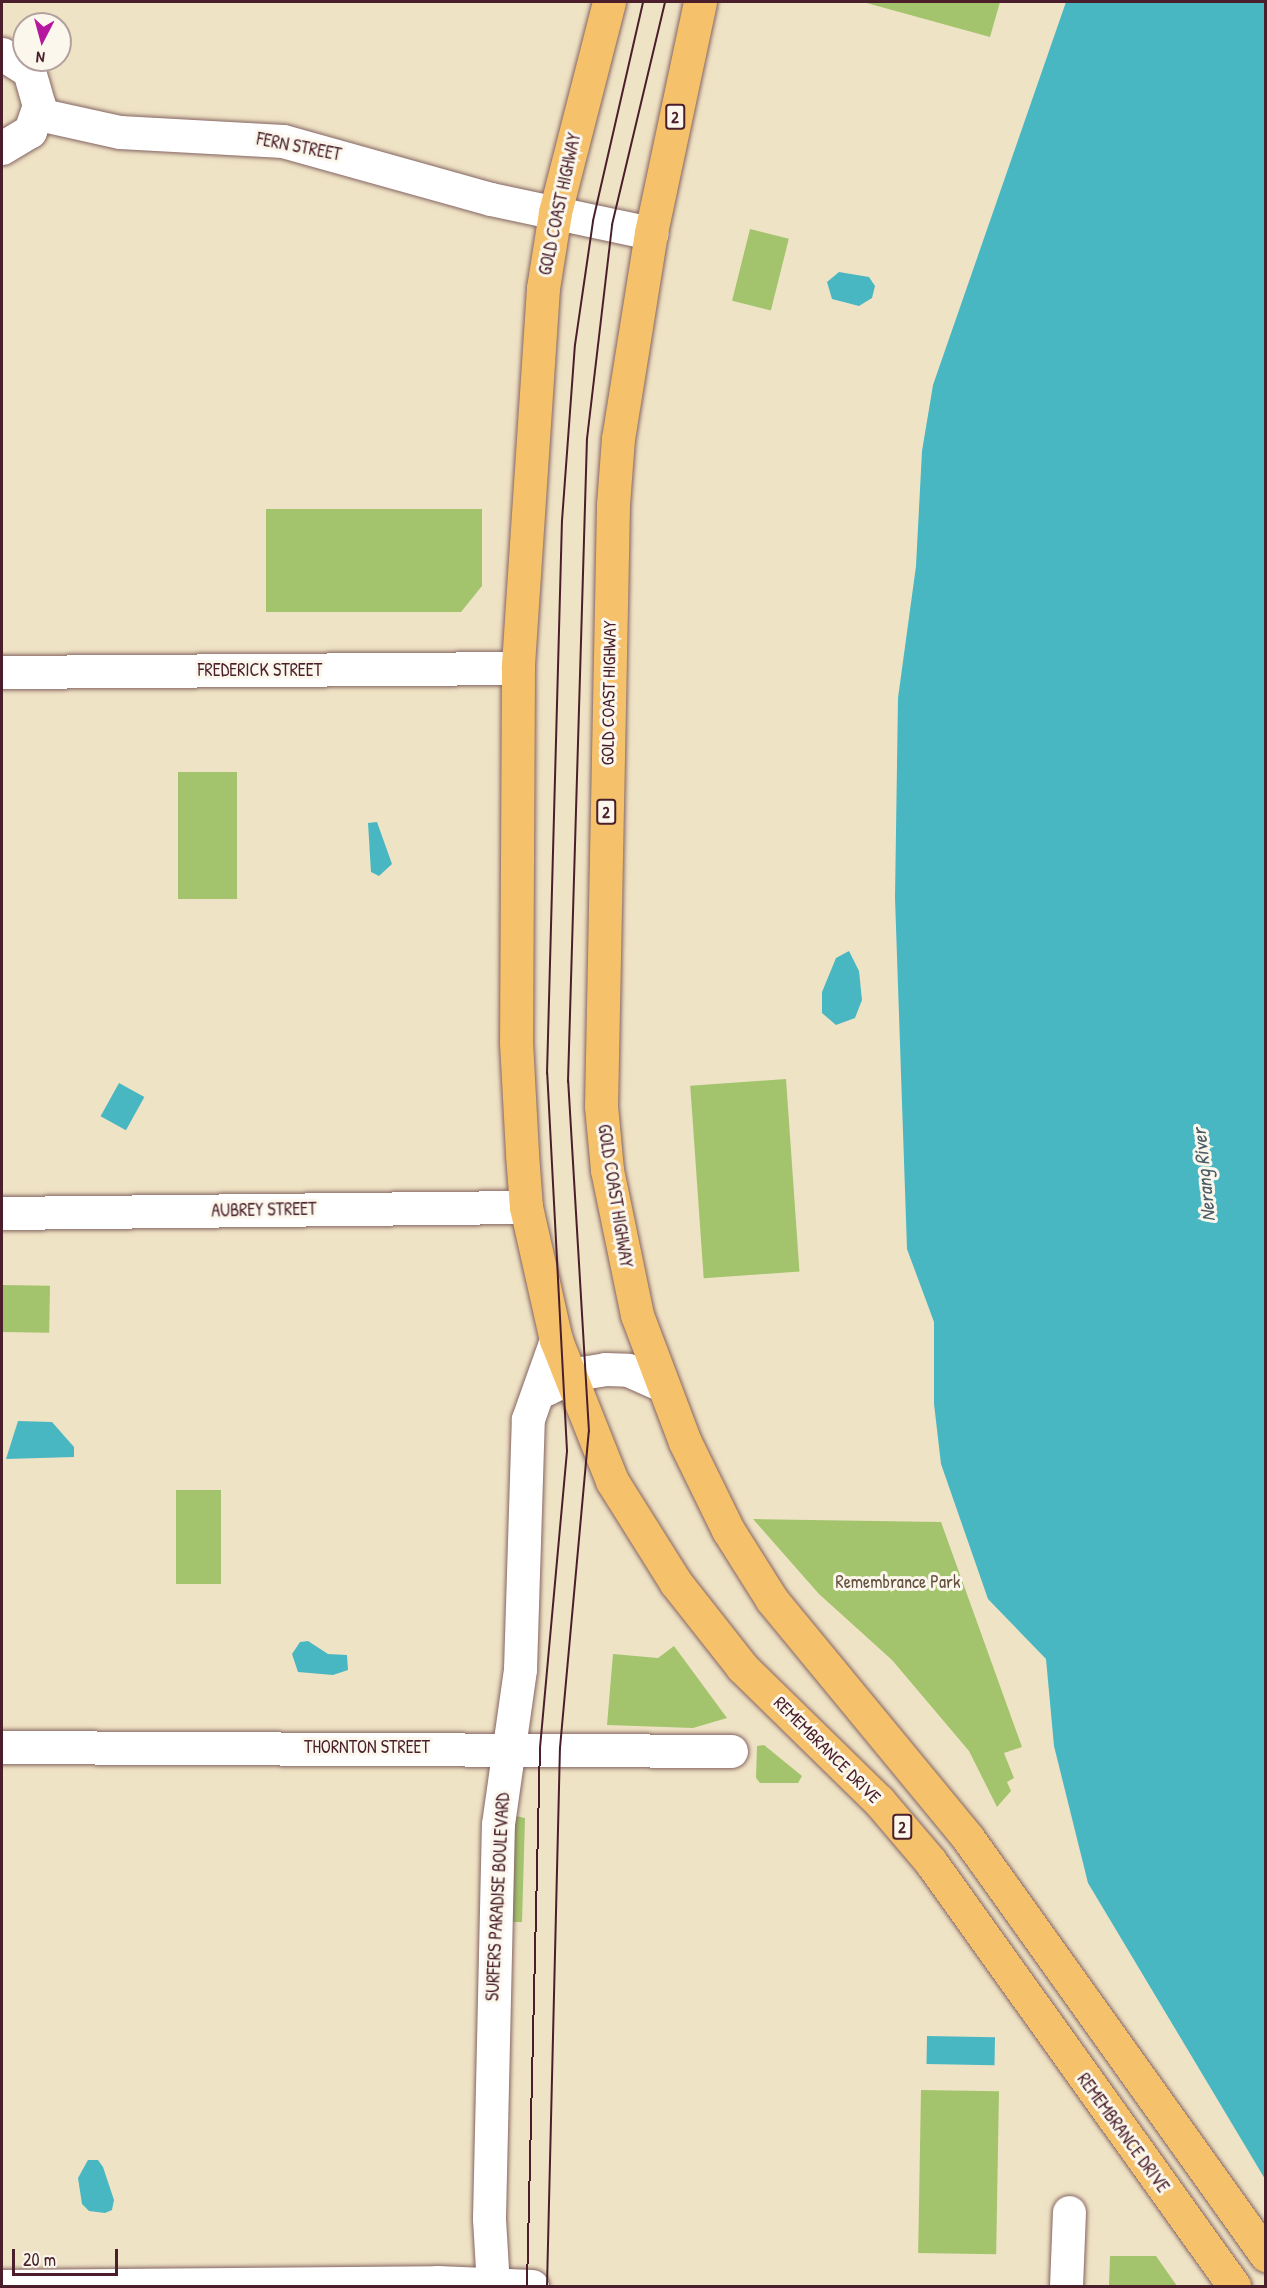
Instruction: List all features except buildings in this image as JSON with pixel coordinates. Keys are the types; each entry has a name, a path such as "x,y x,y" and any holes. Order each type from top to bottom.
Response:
{"highway":[{"name":"GOLD COAST HIGHWAY","path":"567,1377 556,1340 526,1207 516,1042 518,668 531,410 555,213 609,2"},
{"name":"GOLD COAST HIGHWAY","path":"662,1385 637,1315 607,1170 600,1033 614,505 618,438 651,233 700,2"},
{"name":"REMEMBRANCE DRIVE","path":"567,1377 612,1481 676,1583 742,1667 872,1793 930,1861 1234,2286"},
{"name":"2","path":"662,1385 728,1530 772,1600 974,1847 1266,2255"}],"street":[{"path":"2,54 22,64 33,78 38,114 22,138 2,148"},
{"name":"FERN STREET","path":"38,114 120,132 283,141 555,213 651,233"},
{"name":"FREDERICK STREET","path":"2,672 518,668"},
{"name":"AUBREY STREET","path":"2,1213 526,1207"},
{"name":"SURFERS PARADISE BOULEVARD","path":"493,2285 493,1983 499,1815 520,1669 527,1439 535,1401 556,1340"},
{"path":"535,1401 567,1377 615,1368 662,1385"},
{"name":"THORNTON STREET","path":"2,1747 509,1747 731,1751"},
{"path":"1066,2286 1069,2212"},
{"path":"2,2286 532,2286"}],"green space":[{"path":"863,2 1000,2 990,37"},
{"path":"750,229 789,239 771,310 732,301"},
{"path":"266,509 482,509 482,586 461,612 266,612"},
{"path":"178,772 237,772 237,899 178,899"},
{"path":"786,1079 799,1272 704,1278 690,1086"},
{"path":"2,1285 50,1286 49,1333 2,1332"},
{"path":"176,1490 221,1490 221,1584 176,1584"},
{"name":"Remembrance Park","path":"753,1519 941,1522 1022,1747 1004,1753 1014,1778 1007,1782 1011,1791 997,1807 969,1751 892,1660 819,1594"},
{"path":"674,1646 727,1718 693,1728 607,1725 613,1654 658,1658"},
{"path":"764,1745 802,1776 798,1783 760,1783 756,1778 757,1746"},
{"path":"511,1815 525,1818 522,1922 506,1922"},
{"path":"921,2090 999,2091 996,2254 918,2253"},
{"path":"1110,2256 1156,2256 1177,2286 1109,2286"}],"water":[{"name":"Nerang River","path":"1066,2 1265,2 1265,2179 1088,1883 1054,1746 1046,1659 988,1599 941,1464 934,1404 934,1322 907,1249 895,898 898,698 916,566 922,451 933,385"},
{"path":"839,272 869,277 875,286 872,298 859,306 832,299 827,282"},
{"path":"377,822 392,864 379,876 371,872 368,823"},
{"path":"849,951 859,971 862,1000 855,1018 836,1025 822,1013 822,992 836,958"},
{"path":"119,1083 144,1097 126,1130 101,1116"},
{"path":"18,1421 52,1422 74,1447 74,1457 6,1459"},
{"path":"308,1641 328,1654 347,1655 348,1670 333,1675 298,1672 292,1654 300,1642"},
{"path":"927,2036 995,2037 995,2065 927,2064"},
{"path":"88,2160 98,2160 103,2167 114,2200 112,2210 105,2213 89,2211 82,2204 78,2178"}],"tram line":[{"path":"527,2286 540,1748 567,1451 547,1074 562,521 575,345 593,221 643,2"},
{"path":"547,2286 560,1748 589,1432 568,1082 587,439 612,225 665,2"}]}
